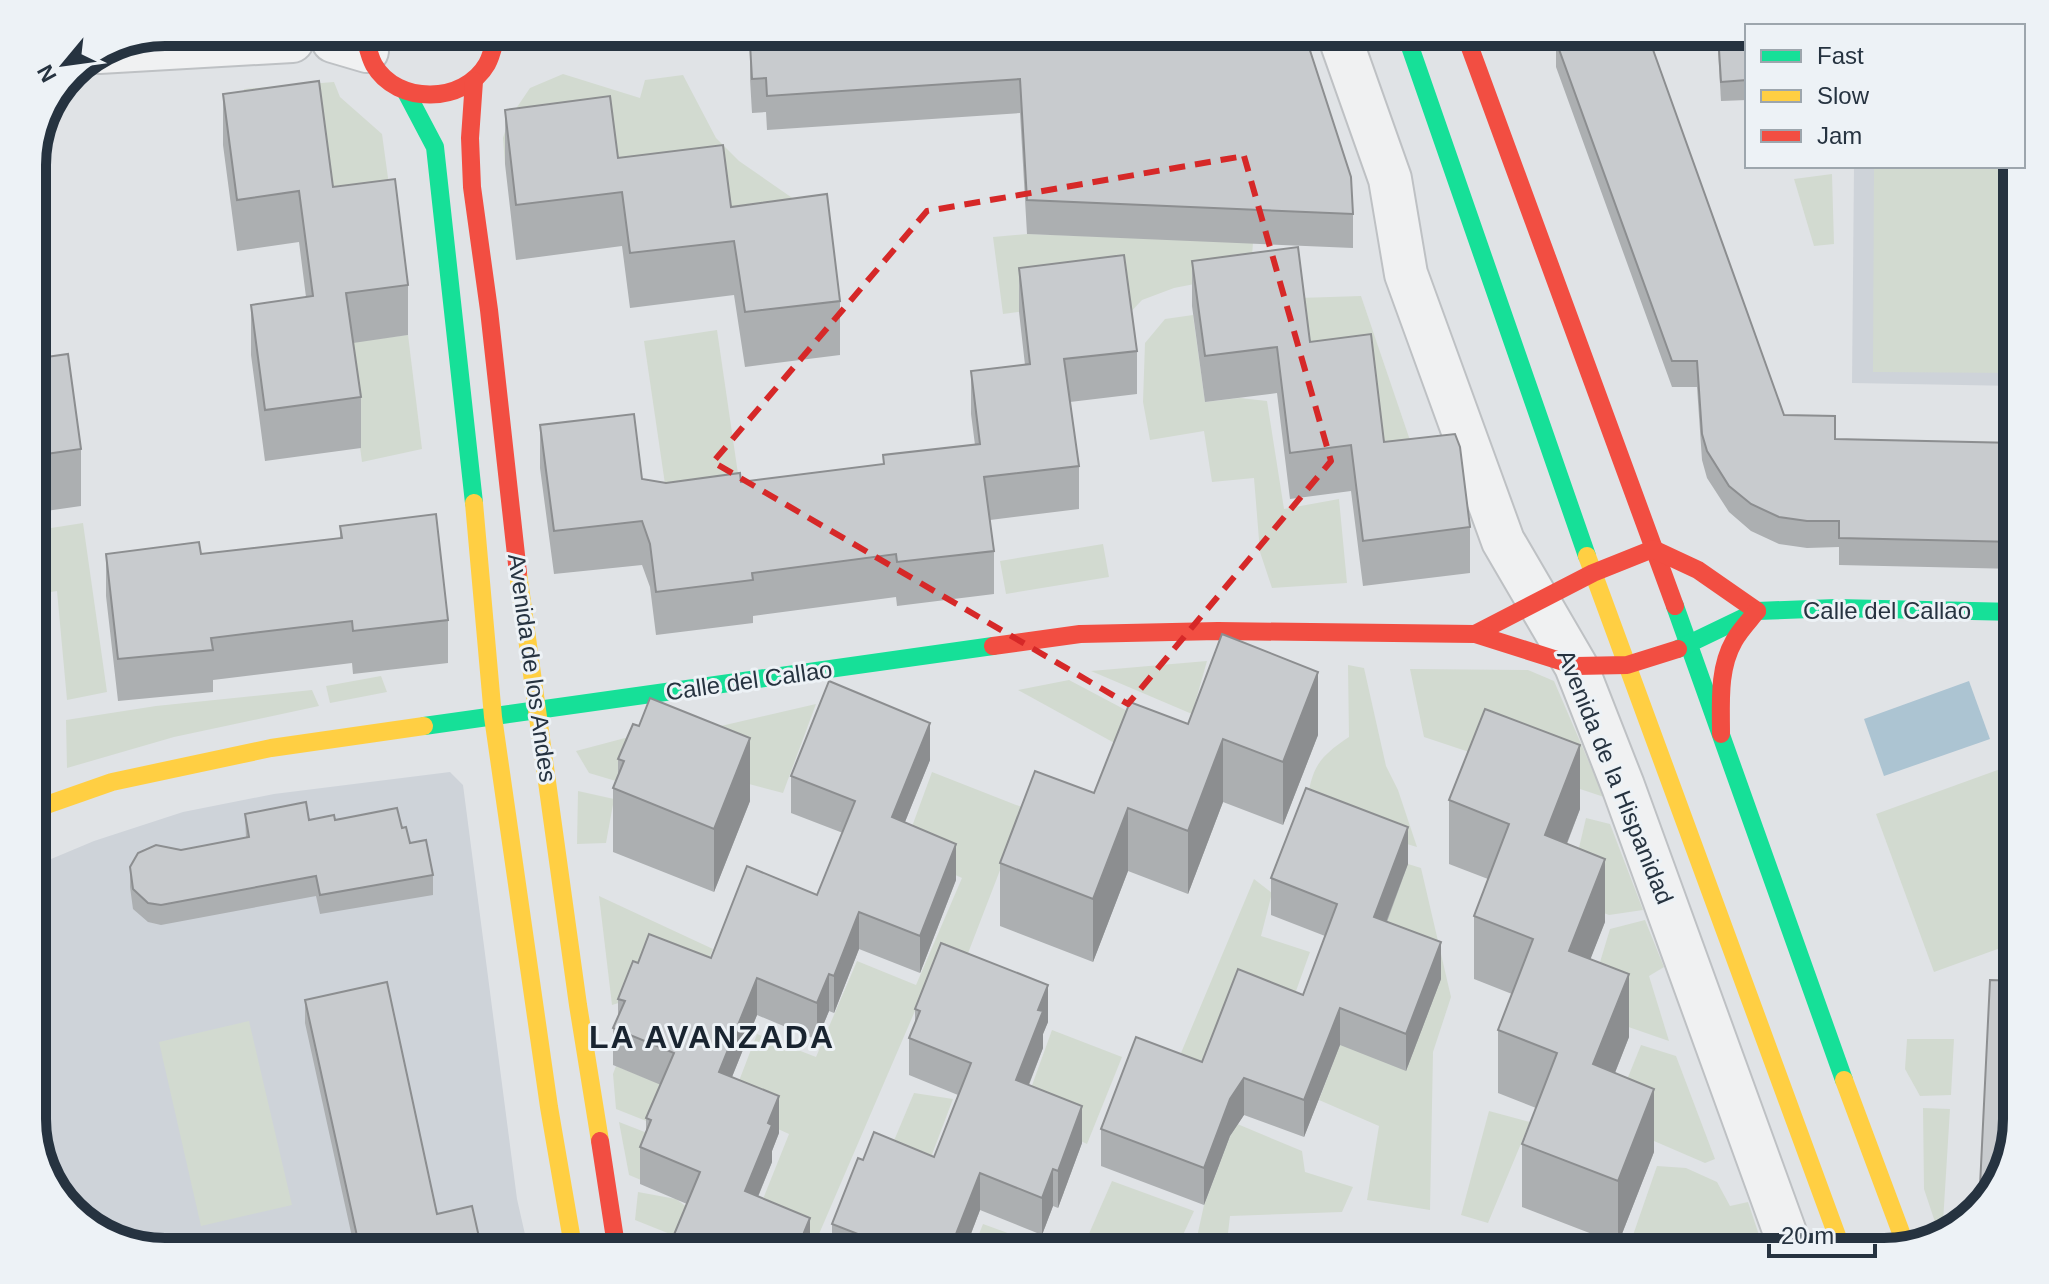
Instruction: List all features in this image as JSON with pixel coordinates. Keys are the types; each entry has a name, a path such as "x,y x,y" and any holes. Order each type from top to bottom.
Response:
{"main road":[{"path":"357,46 389,82 406,92 429,97 453,93 474,81 486,66 493,46"},
{"name":"Avenida de la Hispanidad","path":"1410,46 1593,573 1838,1238"},
{"path":"1472,46 1902,1236"},
{"name":"Avenida de los Andes","path":"474,81 470,138 472,187 489,310 500,424 578,1005 615,1238"},
{"name":"Avenida de los Andes","path":"406,92 435,147 456,319 493,717 549,1107 572,1238"},
{"name":"Calle del Callao","path":"1475,634 1593,573 1653,549"},
{"path":"1653,549 1698,570 1757,611 1733,642 1721,685 1721,735"},
{"name":"Calle del Callao","path":"46,805 112,782 271,748 1080,634 1218,631 1475,634 1576,666 1627,665 1690,646 1757,611 1836,608 2003,612"}],"street":[{"path":"136,50 204,46"},
{"name":"Avenida de la Hispanidad","path":"1343,46 1390,179 1406,274 1503,541 1576,666 1623,786 1787,1238"}],"highlighted area":[{"path":"1244,156 1331,461 1128,704 713,462 927,211"}],"shaded area":[{"path":"563,74 640,98 645,80 683,75 716,138 739,161 814,213 812,251 505,164 503,138 509,119 530,88"},
{"path":"334,82 340,97 382,134 395,229 257,141 244,89"},
{"path":"1854,168 2003,168 2003,386 1852,383"},
{"path":"1874,168 2003,168 2003,373 1873,372"},
{"path":"1832,174 1834,244 1814,246 1794,179"},
{"path":"1027,234 1253,242 1251,273 1174,288 1142,300 1126,317 1064,306 1003,314 993,237"},
{"path":"1361,296 1415,455 1413,481 1310,388 1299,298"},
{"path":"1193,315 1205,402 1240,398 1267,401 1284,509 1339,499 1347,583 1272,588 1260,552 1254,478 1212,482 1204,431 1150,440 1143,402 1145,343 1165,319"},
{"path":"717,330 743,508 670,518 644,341"},
{"path":"408,335 422,449 362,462 346,343"},
{"path":"83,523 107,692 67,700 57,591 46,593 46,529"},
{"path":"1103,544 1109,577 1006,594 1000,561"},
{"path":"1207,661 1192,714 1091,671"},
{"path":"1348,665 1364,668 1386,766 1398,790 1417,847 1304,814 1309,788 1320,761 1349,737"},
{"path":"1410,669 1528,670 1554,681 1604,797 1424,737"},
{"path":"381,676 387,692 330,703 326,686"},
{"path":"1069,680 1186,742 1169,773 1018,690"},
{"path":"312,690 319,706 174,737 67,768 66,720 156,706"},
{"path":"816,704 783,793 704,772 695,732"},
{"path":"678,724 626,784 589,773 576,751"},
{"path":"2003,768 2003,947 1934,972 1876,814"},
{"path":"450,772 463,785 517,1199 526,1238 150,1237 112,1226 99,1218 81,1203 62,1178 52,1157 46,1127 46,861 94,841 183,812 274,794"},
{"path":"932,772 1024,808 960,974 933,969 817,1238 788,1238 753,1224 789,1134 729,1107 757,1034 816,1057 857,961 916,985 962,878 903,851"},
{"path":"578,791 614,799 606,843 577,844"},
{"path":"1586,818 1610,824 1643,910 1609,915 1567,899"},
{"path":"1408,864 1421,868 1451,997 1433,1052 1430,1210 1367,1200 1379,1126 1319,1100"},
{"path":"1254,879 1272,893 1261,936 1310,952 1286,1019 1196,1083 1173,1072"},
{"path":"599,896 713,949 701,977 612,1005"},
{"path":"1645,920 1664,967 1649,976 1669,1041 1585,1012 1610,929"},
{"path":"249,1021 292,1205 201,1226 159,1042"},
{"path":"1052,1030 1122,1057 1087,1144 1022,1113"},
{"path":"1907,1039 1954,1039 1951,1095 1920,1096 1905,1069"},
{"path":"1641,1045 1676,1056 1715,1159 1705,1163 1610,1122"},
{"path":"616,1066 648,1079 682,1080 659,1126 616,1109 613,1074"},
{"path":"914,1093 953,1099 925,1173 885,1162"},
{"path":"1923,1108 1950,1109 1943,1222 1936,1226 1924,1189"},
{"path":"1489,1111 1530,1122 1488,1223 1461,1215"},
{"path":"619,1122 655,1136 641,1180 629,1175"},
{"path":"1235,1123 1302,1151 1305,1172 1353,1187 1342,1212 1230,1216 1228,1233 1197,1237 1204,1205"},
{"path":"1657,1166 1686,1168 1717,1182 1730,1206 1748,1202 1760,1238 1632,1238"},
{"path":"1112,1181 1194,1211 1182,1237 1178,1238 1087,1238"},
{"path":"638,1192 676,1199 702,1218 680,1238 635,1220"},
{"path":"983,1224 1021,1238 978,1238"}],"water":[{"path":"1969,681 1990,739 1884,776 1864,719"}],"building":[{"path":"750,46 1309,46 1351,177 1353,214 1027,200 1020,79 767,96 766,78 752,79"},
{"path":"1558,46 1652,46 1784,415 1835,416 1835,439 2003,443 2003,542 1839,538 1839,521 1779,517 1751,504 1729,486 1707,451 1702,434 1697,361 1672,361"},
{"path":"1719,46 1745,46 1745,80 1721,82"},
{"path":"319,81 333,187 395,179 408,285 346,293 361,397 265,410 251,305 313,296 299,191 237,200 223,94"},
{"path":"610,96 618,158 723,145 731,207 827,194 840,301 745,312 734,241 630,253 622,192 516,205 505,110"},
{"path":"1298,247 1310,342 1371,334 1384,442 1455,434 1460,447 1470,527 1363,541 1351,445 1290,453 1277,347 1205,356 1192,261"},
{"path":"1124,255 1137,351 1064,359 1079,466 984,477 994,551 897,562 896,554 752,573 753,580 656,592 650,544 642,521 554,531 540,425 634,414 642,479 666,483 740,473 741,482 884,464 883,455 980,444 971,371 1030,364 1019,268"},
{"path":"68,354 81,449 46,454 46,357"},
{"path":"436,514 448,620 353,631 352,621 211,638 213,650 118,659 106,554 199,542 201,554 342,538 340,526"},
{"path":"1222,634 1318,672 1283,762 1223,739 1188,831 1128,808 1093,899 1000,863 1035,771 1094,793 1130,702 1188,724"},
{"path":"829,681 930,723 892,817 956,844 920,936 859,912 834,976 829,974 817,1003 757,978 719,1072 779,1096 768,1123 772,1125 745,1191 810,1218 802,1238 675,1238 700,1172 640,1147 651,1120 646,1118 674,1053 613,1028 625,1001 618,999 633,961 638,963 649,934 711,958 747,866 817,895 855,801 791,776"},
{"path":"650,698 750,738 714,829 613,788 624,761 618,759 633,724 639,726"},
{"path":"1485,709 1580,745 1545,835 1605,859 1569,951 1629,974 1593,1064 1654,1089 1618,1181 1522,1144 1557,1053 1498,1030 1533,939 1474,916 1509,824 1449,800"},
{"path":"1306,788 1408,827 1374,917 1441,942 1406,1034 1340,1008 1304,1100 1244,1078 1230,1099 1204,1168 1101,1129 1136,1037 1202,1062 1238,969 1303,995 1337,904 1271,878"},
{"path":"306,802 309,820 334,815 335,820 397,808 410,843 426,840 433,875 320,895 316,876 161,905 148,903 133,889 130,867 138,853 156,845 181,850 249,837 245,814"},
{"path":"941,943 1048,985 1038,1010 1043,1011 1016,1080 1082,1106 1058,1171 1053,1169 1042,1198 980,1173 954,1238 868,1238 832,1224 858,1158 863,1160 874,1132 934,1157 971,1063 909,1038 920,1011 915,1009"},
{"path":"1990,980 2003,980 2001,1142 1991,1172 1980,1189"},
{"path":"387,982 437,1214 472,1206 479,1238 348,1238 357,1236 305,1000"}],"traffic: fast":[{"path":"1410,46 1587,556"},
{"path":"406,92 435,147 474,503"},
{"path":"1675,606 1844,1080"},
{"path":"1678,649 1757,611 1836,608 2003,612"},
{"path":"424,726 993,646"}],"traffic: slow":[{"path":"474,503 493,717 549,1107 572,1238"},
{"path":"1587,556 1838,1238"},
{"path":"518,573 600,1141"},
{"path":"46,805 112,782 271,748 424,726"},
{"path":"1844,1080 1902,1236"}],"traffic: jam":[{"path":"368,46 373,62 385,78 414,93 430,94 463,87 476,77 488,61 493,46"},
{"path":"1469,46 1675,606"},
{"path":"474,81 470,138 472,187 518,573"},
{"path":"1475,634 1593,573 1653,549 1698,570 1757,611"},
{"path":"1721,734 1725,663 1736,637 1757,611"},
{"path":"993,646 1080,634 1218,631 1475,634 1576,666 1627,665 1678,649"},
{"path":"600,1141 615,1238"}],"district":[{"name":"LA AVANZADA","path":"712,1037"}]}
